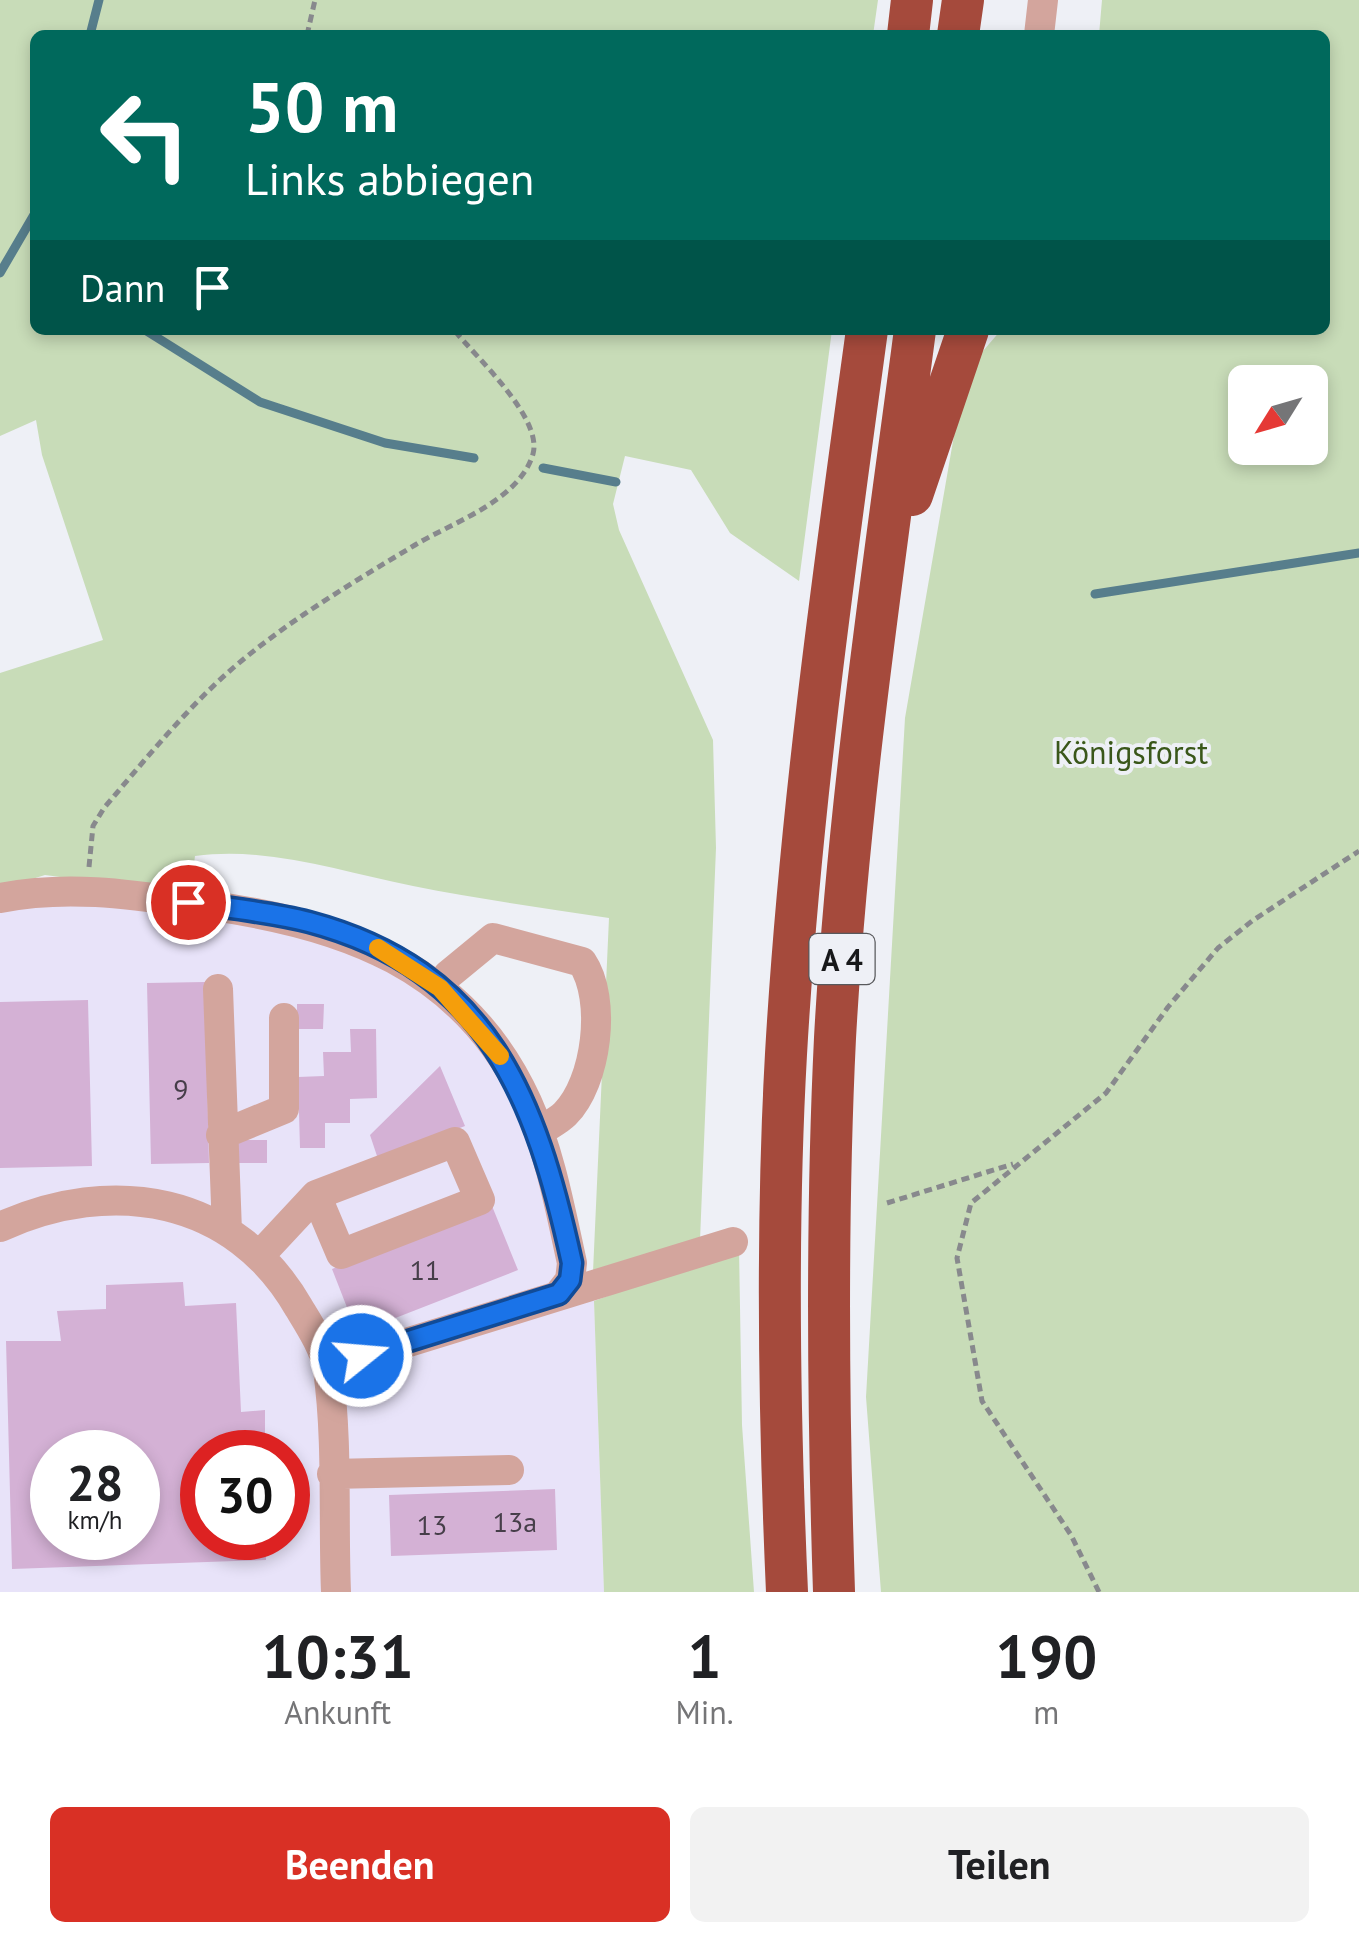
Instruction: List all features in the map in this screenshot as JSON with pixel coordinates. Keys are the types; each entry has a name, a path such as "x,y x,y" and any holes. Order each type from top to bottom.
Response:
{"highway":[{"path":"909,30 912,0"},
{"path":"959,30 963,0"},
{"name":"A 4","path":"787,1592 781,1460 786,1053 813,746 867,335"},
{"name":"A 4","path":"834,1592 829,1203 836,1036 882,586 914,335"},
{"path":"882,586 966,335"}],"street":[{"path":"1039,30 1043,0"},
{"path":"0,898 93,889 308,922 382,950 440,988 478,1027 509,1069 539,1132 572,1263 570,1280 559,1294"},
{"path":"440,988 448,975 493,938 582,962 594,990 586,1082 566,1113 539,1132"},
{"path":"218,989 227,1232"},
{"path":"221,1135 284,1109 284,1018"},
{"path":"261,1254 316,1195 456,1142 480,1200 341,1254 316,1195"},
{"path":"0,1227 48,1208 102,1199 144,1200 185,1210 261,1254 289,1289 328,1367 336,1592"},
{"path":"328,1367 733,1242"},
{"path":"332,1474 509,1470"}],"path":[{"path":"308,30 316,0"},
{"path":"93,889 88,848 93,826 124,785 229,672 300,615 490,503 524,473 534,453 533,429 524,412 458,335"},
{"path":"1098,1592 1071,1534 982,1401 965,1322 957,1258 970,1203 1016,1163 1079,1119 1106,1093 1168,1006 1218,948 1359,850"},
{"path":"887,1204 1016,1163"}],"shaded area":[{"path":"0,894 325,917 431,964 546,1108 594,1301 604,1592 0,1592"}],"green space":[{"path":"0,0 878,0 874,30 30,30 30,335 831,335 799,581 730,533 691,470 625,456 613,504 619,530 713,740 716,848 700,1240 593,1272 609,918 462,895 250,854 195,856 190,894 45,875 0,889 0,673 103,640 42,455 36,420 0,436"},
{"name":"Königsforst","path":"1102,0 1359,0 1359,1592 881,1592 866,1397 905,718 965,372 997,335 1330,335 1330,30 1099,30"},
{"path":"739,1248 742,1425 754,1592 604,1592 594,1301"}],"building":[{"path":"205,982 209,1163 151,1164 147,983"},
{"path":"88,1000 92,1166 0,1168 0,1002"},
{"path":"297,1004 324,1004 323,1029 297,1029"},
{"path":"350,1029 376,1029 377,1098 350,1099 350,1123 325,1123 325,1148 300,1148 298,1077 324,1076 323,1052 351,1052"},
{"path":"440,1066 465,1126 378,1159 370,1135"},
{"path":"237,1140 267,1140 267,1163 237,1163"},
{"path":"492,1206 518,1270 357,1333 332,1269"},
{"path":"183,1282 185,1306 236,1303 241,1412 265,1410 265,1430 180,1430 180,1560 266,1560 12,1569 6,1341 61,1341 57,1311 106,1309 106,1285"},
{"path":"555,1489 557,1550 391,1556 389,1495"}],"waterway":[{"path":"91,30 99,0"},
{"path":"0,273 30,222"},
{"path":"153,335 260,402 385,443 474,458"},
{"path":"543,468 616,482"},
{"path":"1095,594 1359,553"}],"slow traffic":[{"path":"378,948 440,988 500,1056"}],"route":[{"path":"188,902 263,913 342,932 382,950 422,975 478,1027 509,1069 539,1132 572,1263 570,1280 559,1294 361,1356"}]}
